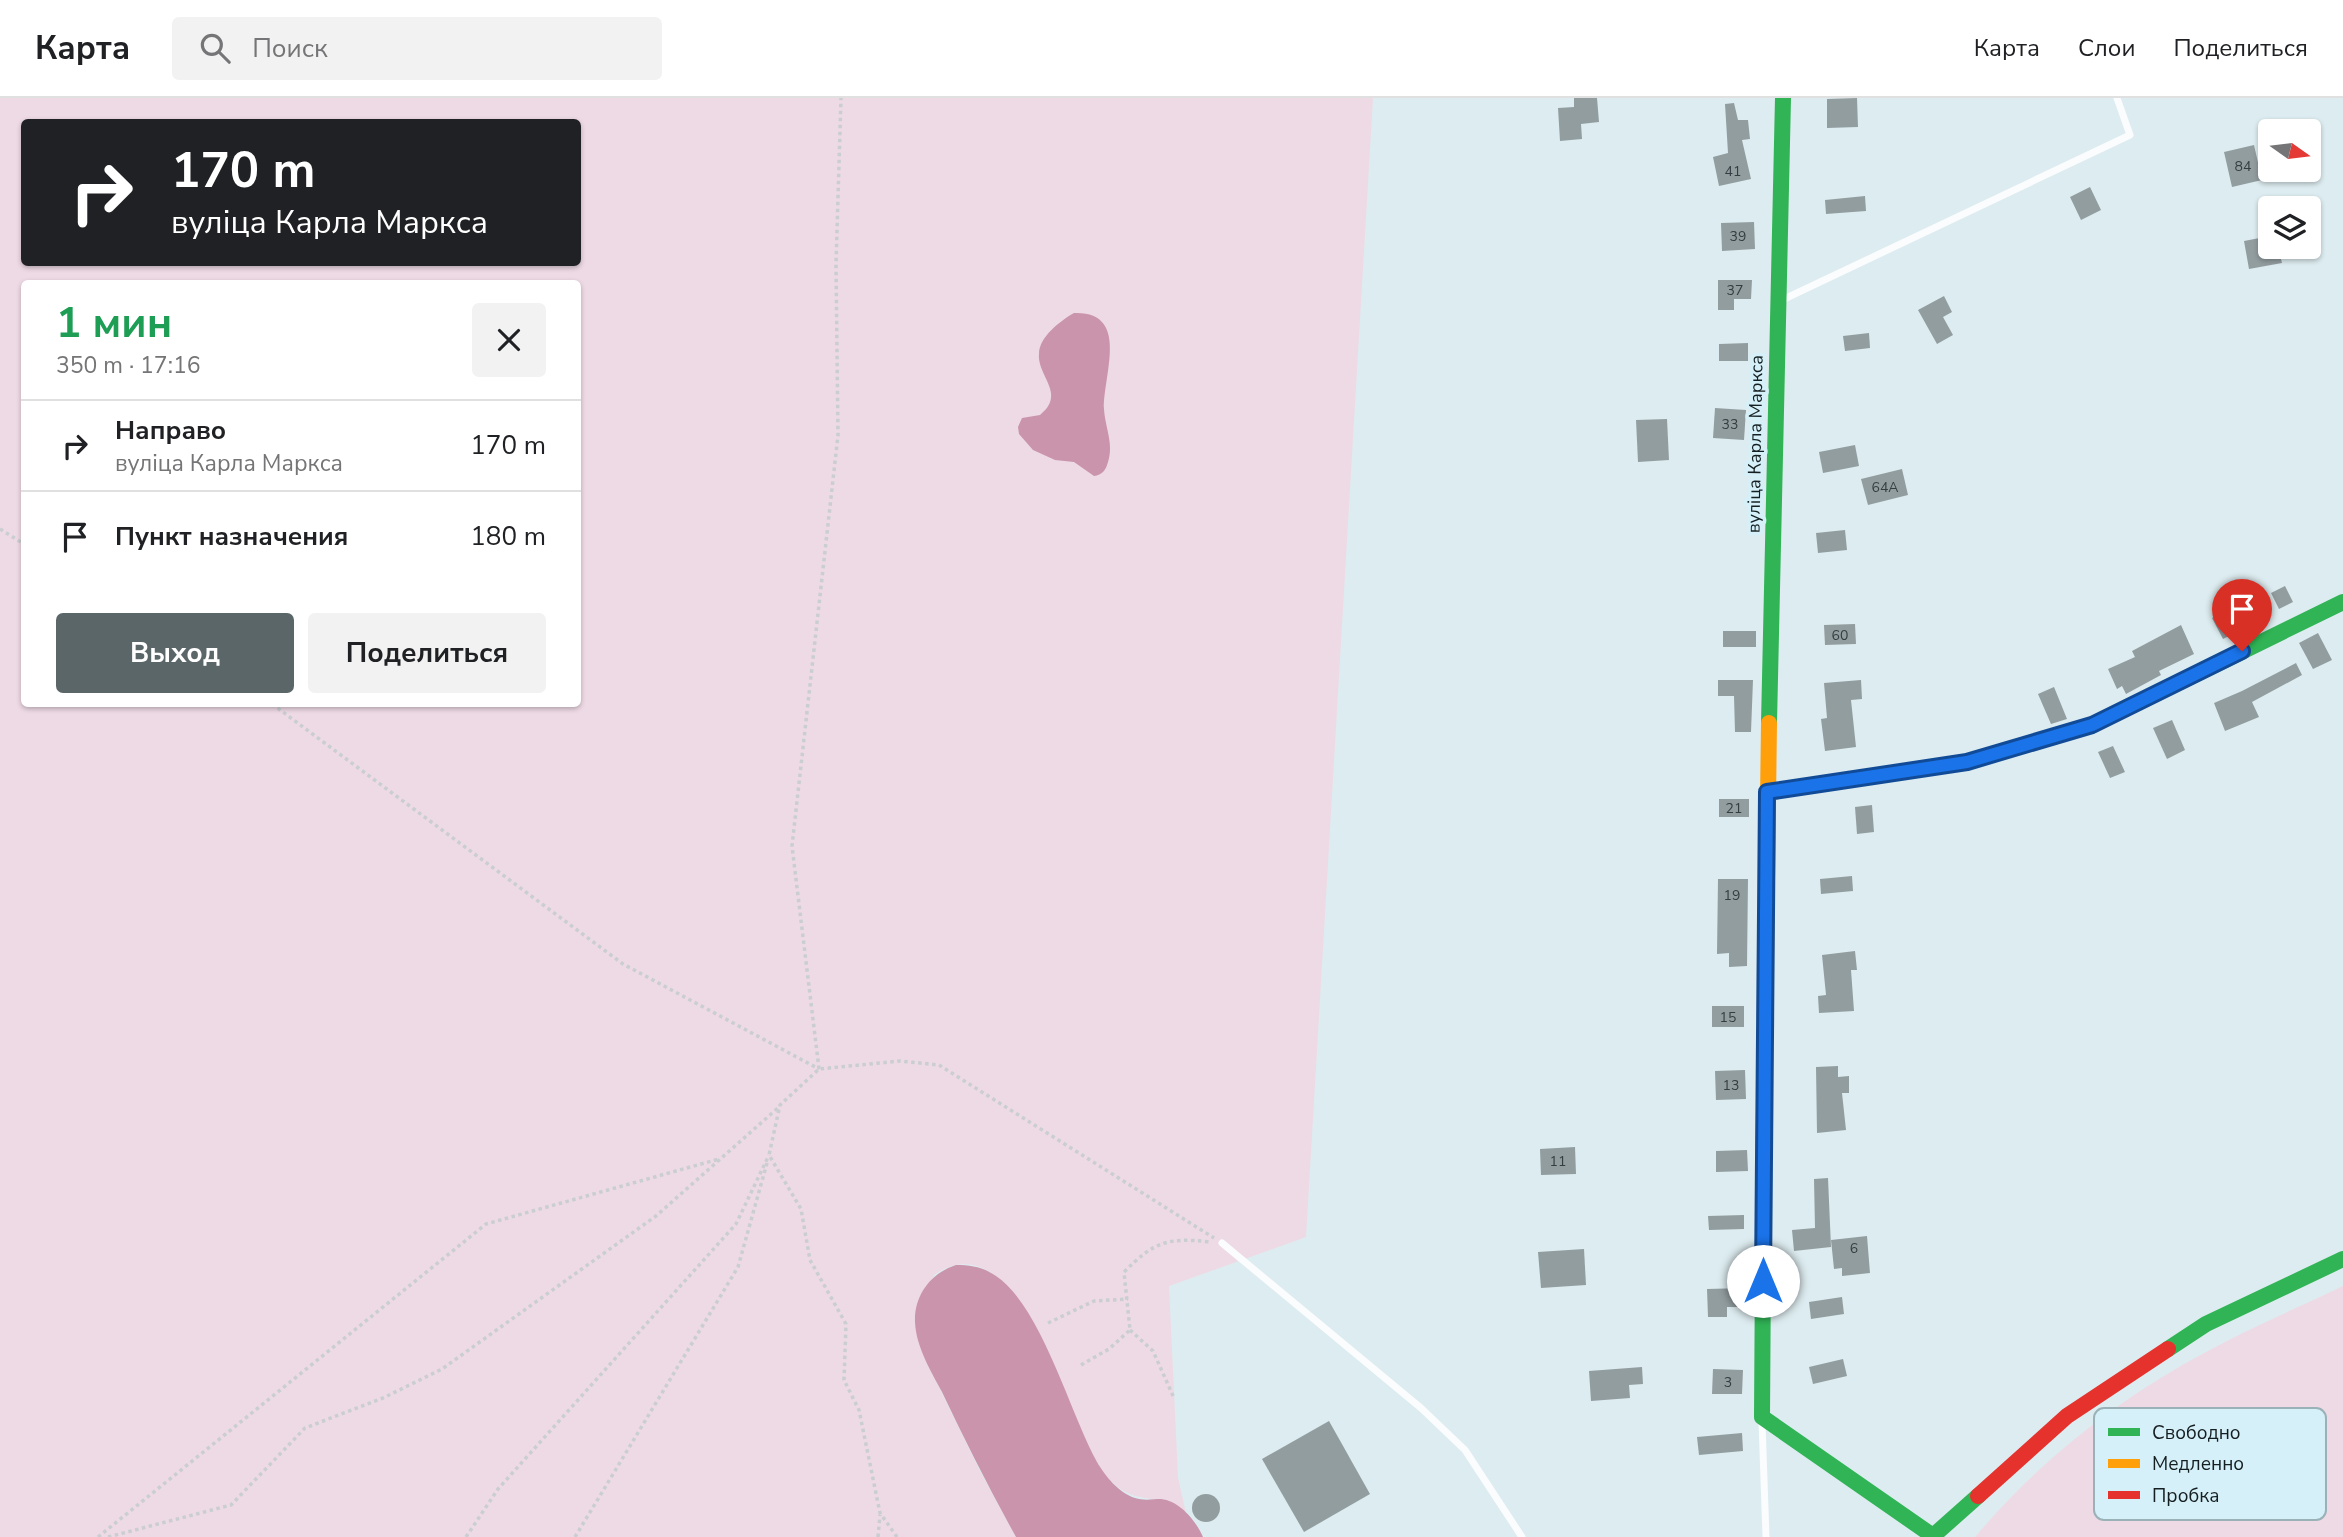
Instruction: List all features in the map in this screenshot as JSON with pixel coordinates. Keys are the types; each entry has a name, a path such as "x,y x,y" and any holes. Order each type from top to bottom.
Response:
{"street":[{"name":"вуліца Карла Маркса","path":"1762,1417 1767,792 1776,303 1783,98"},
{"path":"1767,792 1967,762 2092,725 2343,602"},
{"path":"1762,1417 1933,1536 2067,1416 2206,1324 2343,1259"}],"lane":[{"path":"1776,303 2130,135 2117,98"},
{"path":"1222,1243 1421,1408 1465,1450 1522,1537"},
{"path":"1762,1417 1766,1537"}],"path":[{"path":"819,1069 792,846 838,435 836,264 841,98"},
{"path":"0,529 21,542"},
{"path":"276,707 623,964 819,1069 900,1061 939,1065 1222,1243"},
{"path":"108,1537 231,1505 305,1428 383,1398 442,1369 656,1216 819,1069"},
{"path":"575,1537 738,1267 780,1105"},
{"path":"769,1155 801,1209 810,1260 846,1324 844,1380 859,1410 880,1513 878,1537"},
{"path":"466,1537 498,1489 736,1224 769,1155"},
{"path":"98,1537 486,1224 721,1158"},
{"path":"1174,1398 1153,1350 1130,1330 1124,1272 1146,1250 1178,1238 1222,1243"},
{"path":"1048,1323 1094,1301 1128,1299"},
{"path":"1081,1365 1109,1349 1130,1330"},
{"path":"880,1513 897,1537"}],"shaded area":[{"path":"0,98 1373,98 1306,1237 1169,1286 1178,1478 1186,1513 1168,1502 1129,1493 1107,1477 1092,1453 1040,1337 1018,1301 994,1275 966,1264 934,1275 923,1354 979,1469 1016,1537 0,1537"},
{"path":"1074,313 1092,315 1103,323 1110,348 1104,409 1110,455 1105,470 1094,476 1074,462 1055,460 1033,450 1019,434 1018,427 1022,418 1040,415 1048,407 1051,392 1040,362 1040,348 1051,330"},
{"path":"956,1265 977,1267 996,1276 1027,1311 1041,1335 1097,1462 1108,1478 1123,1492 1135,1498 1161,1499 1175,1504 1192,1518 1203,1537 1016,1537 929,1367 916,1331 915,1312 921,1294 939,1273"},
{"path":"2343,1286 2343,1537 1975,1537 2026,1482 2094,1424 2094,1520 2326,1520 2326,1408 2115,1408 2175,1369"}],"building":[{"path":"1574,98 1597,98 1599,122 1581,124 1582,139 1560,141 1558,108 1574,107"},
{"path":"1857,98 1858,127 1827,128 1827,99"},
{"path":"1734,103 1738,120 1748,120 1750,139 1742,140 1751,179 1719,186 1713,157 1728,153 1725,104"},
{"path":"2254,145 2258,181 2232,187 2224,152"},
{"path":"2090,187 2101,210 2081,220 2070,197"},
{"path":"1865,196 1866,211 1826,214 1825,200"},
{"path":"1754,222 1755,249 1722,251 1721,223"},
{"path":"2258,238 2258,259 2281,259 2282,263 2249,269 2244,241"},
{"path":"1718,280 1752,280 1751,299 1734,299 1734,310 1718,310"},
{"path":"1944,296 1952,312 1943,317 1953,335 1937,344 1918,310"},
{"path":"1869,333 1870,348 1845,351 1843,336"},
{"path":"1748,343 1748,361 1719,361 1719,344"},
{"path":"1715,408 1746,410 1744,440 1713,438"},
{"path":"1667,419 1669,460 1638,462 1636,420"},
{"path":"1855,445 1859,466 1823,473 1819,452"},
{"path":"1902,469 1908,495 1868,505 1861,479"},
{"path":"1845,530 1847,550 1818,553 1816,533"},
{"path":"2285,586 2293,602 2279,609 2271,593"},
{"path":"2225,610 2237,632 2223,639 2212,618"},
{"path":"1855,624 1856,644 1825,645 1824,625"},
{"path":"2181,625 2194,654 2159,671 2161,675 2126,694 2122,686 2117,689 2108,669 2135,657 2132,651"},
{"path":"1723,631 1756,631 1756,647 1723,647"},
{"path":"2318,633 2332,660 2313,669 2299,643"},
{"path":"2296,663 2302,675 2252,702 2259,717 2225,731 2214,703"},
{"path":"1718,680 1753,680 1751,732 1735,732 1734,696 1718,696"},
{"path":"1861,680 1862,699 1851,700 1856,747 1825,751 1821,719 1827,718 1824,683"},
{"path":"2054,687 2067,719 2051,724 2038,694"},
{"path":"2172,720 2185,750 2167,759 2153,728"},
{"path":"2113,746 2125,772 2110,778 2098,752"},
{"path":"1719,799 1749,799 1749,817 1719,817"},
{"path":"1872,805 1874,832 1857,834 1855,807"},
{"path":"1852,876 1853,891 1821,894 1820,879"},
{"path":"1718,879 1748,879 1747,966 1729,967 1729,953 1717,954"},
{"path":"1855,951 1857,970 1851,970 1854,1011 1819,1013 1818,996 1826,995 1822,955"},
{"path":"1712,1006 1744,1006 1744,1027 1712,1027"},
{"path":"1838,1066 1838,1077 1849,1076 1849,1093 1842,1093 1846,1130 1817,1133 1816,1067"},
{"path":"1745,1070 1746,1099 1716,1100 1715,1071"},
{"path":"1575,1147 1576,1174 1541,1175 1540,1149"},
{"path":"1747,1150 1748,1171 1716,1172 1716,1151"},
{"path":"1828,1178 1831,1247 1794,1251 1792,1230 1815,1228 1814,1179"},
{"path":"1744,1215 1744,1229 1709,1230 1708,1216"},
{"path":"1867,1236 1870,1273 1842,1276 1842,1268 1834,1269 1831,1240"},
{"path":"1584,1249 1586,1285 1541,1288 1538,1252"},
{"path":"1744,1288 1745,1307 1727,1307 1727,1317 1708,1317 1707,1289"},
{"path":"1842,1297 1844,1314 1811,1319 1809,1302"},
{"path":"1843,1359 1847,1376 1813,1384 1809,1367"},
{"path":"1642,1367 1643,1384 1629,1385 1630,1398 1591,1401 1589,1371"},
{"path":"1713,1369 1743,1370 1742,1394 1712,1394"},
{"path":"1329,1421 1370,1494 1304,1532 1262,1459"},
{"path":"1742,1433 1743,1451 1699,1455 1697,1437"},
{"path":"1206,1494 1216,1498 1220,1508 1216,1518 1206,1522 1196,1518 1192,1508 1196,1498"}],"traffic: fast":[{"path":"1769,723 1783,98"},
{"path":"2184,680 2343,602"},
{"path":"1764,1113 1762,1417 1933,1536 1978,1496"},
{"path":"2168,1349 2206,1324 2343,1259"}],"traffic: slow":[{"path":"1767,792 1967,762 2092,725 2184,680"},
{"path":"1764,1113 1769,723"}],"traffic: jam":[{"path":"1978,1496 2067,1416 2168,1349"}],"route":[{"path":"1763,1281 1767,792 1967,762 2067,733 2092,725 2242,651"}]}
